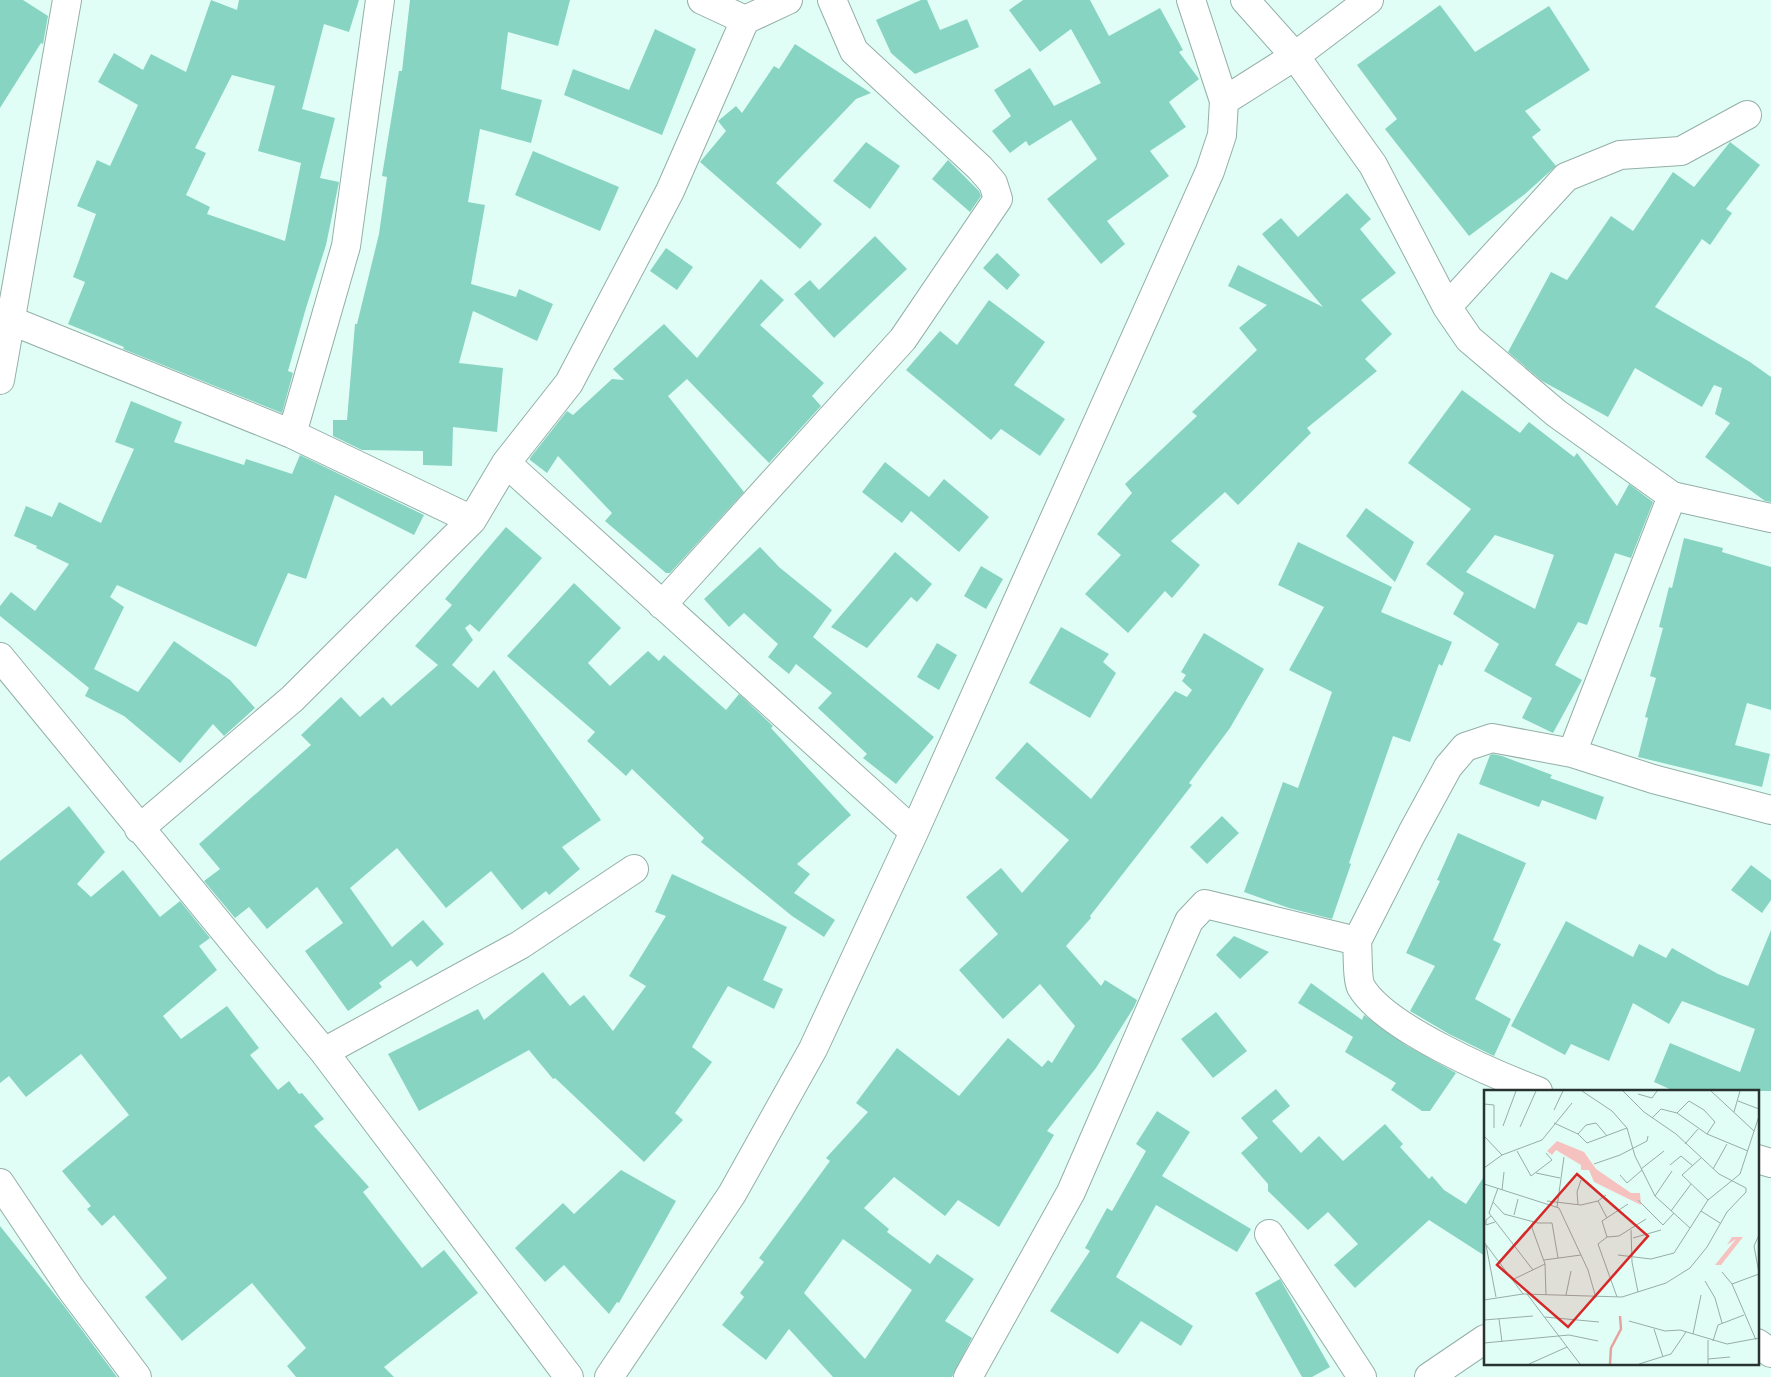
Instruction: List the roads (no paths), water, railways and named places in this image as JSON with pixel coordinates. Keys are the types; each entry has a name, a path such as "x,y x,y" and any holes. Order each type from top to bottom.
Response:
{"street":[{"path":"0,380 12,321 67,0"},
{"path":"292,434 346,246 380,0"},
{"path":"702,0 745,20"},
{"path":"139,829 292,699 472,520 506,463 569,383 670,191 745,20 788,0"},
{"path":"662,605 903,339 998,199 993,183 980,168 854,50 832,0"},
{"path":"609,1377 732,1194 813,1049 914,832 1210,171 1222,135 1224,101 1191,0"},
{"path":"1245,0 1295,56 1373,165 1447,307 1469,339 1556,413 1672,496 1771,518"},
{"path":"1224,101 1295,56 1369,0"},
{"path":"1447,307 1566,177 1620,155 1681,150 1747,115"},
{"path":"12,321 292,434 472,520"},
{"path":"506,463 914,832"},
{"path":"1572,753 1672,496"},
{"path":"0,657 139,829 324,1052 569,1377"},
{"path":"1535,1090 1491,1074 1388,1015 1360,986 1357,941 1448,767 1465,747 1492,738 1572,753 1653,779 1771,810"},
{"path":"324,1052 520,945 634,869"},
{"path":"968,1377 1071,1192 1189,921 1205,904 1357,941"},
{"path":"1758,1159 1771,1163"},
{"path":"0,1184 71,1289 137,1377"},
{"path":"1269,1234 1362,1377"},
{"path":"1429,1377 1484,1340"},
{"path":"1758,1344 1771,1353"}]}
